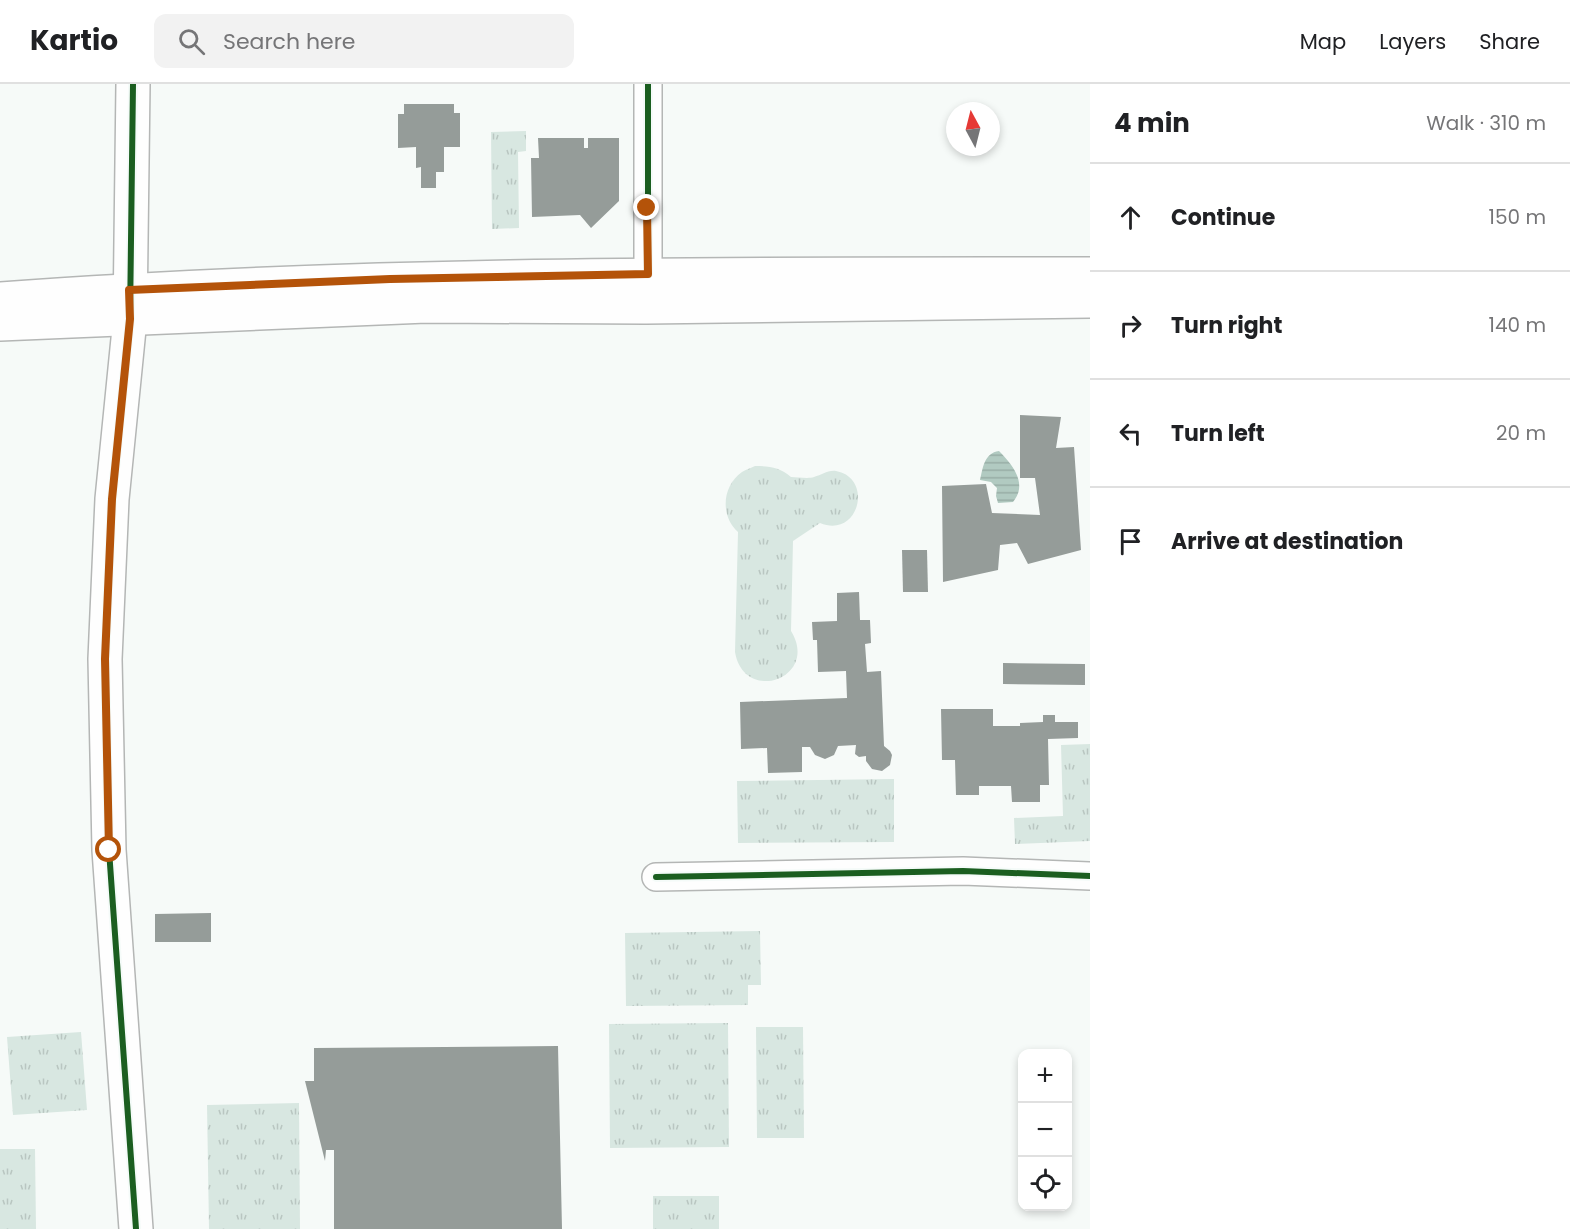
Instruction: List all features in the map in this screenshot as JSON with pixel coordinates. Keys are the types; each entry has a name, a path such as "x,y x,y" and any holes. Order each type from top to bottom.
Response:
{"main road":[{"path":"133,84 130,304 112,499 105,659 109,850 136,1229"},
{"path":"0,324 130,304 390,279 648,274 1090,274"},
{"path":"0,299 130,304 646,307 1090,301"}],"street":[{"path":"648,84 648,274"},
{"path":"656,877 963,871 1090,876"}],"green space":[{"path":"526,131 526,151 518,152 519,228 492,229 491,132"},
{"path":"755,466 774,468 791,477 803,478 812,478 836,471 848,476 855,484 858,495 857,506 844,523 833,526 820,523 793,541 791,631 797,648 796,662 788,672 777,679 764,681 752,678 741,668 735,652 738,532 728,518 726,510 730,485 742,472"},
{"path":"1090,744 1090,841 1015,844 1014,818 1063,816 1061,745"},
{"path":"894,779 894,842 738,843 737,781"},
{"path":"760,931 761,985 748,985 748,1005 626,1006 625,933"},
{"path":"728,1023 729,1147 610,1148 609,1024"},
{"path":"756,1027 803,1027 804,1138 757,1138"},
{"path":"81,1032 87,1110 13,1115 7,1037"},
{"path":"299,1103 300,1229 209,1229 207,1105"},
{"path":"0,1149 35,1149 36,1229 0,1229"},
{"path":"653,1196 719,1196 719,1229 653,1229"}],"shaded area":[{"path":"999,451 1014,469 1019,482 1017,495 1013,502 998,503 997,488 991,482 980,480 987,458"}],"building":[{"path":"404,104 454,104 454,113 460,113 460,147 444,147 444,172 436,172 436,188 421,188 421,167 416,168 416,147 398,148 398,114 404,114"},
{"path":"538,138 584,138 584,148 588,148 588,138 619,138 619,201 591,228 580,215 532,217 531,158 539,158"},
{"path":"1020,415 1061,417 1056,448 1074,447 1081,550 1028,564 1017,543 1000,545 998,570 943,582 942,486 986,484 992,513 1040,515 1035,478 1020,478"},
{"path":"902,550 927,550 928,592 903,592"},
{"path":"859,592 860,620 870,620 871,643 865,644 867,672 881,671 884,746 892,755 890,765 882,771 872,769 866,761 866,756 859,757 855,754 856,745 838,746 834,755 825,759 815,755 810,747 802,747 802,772 768,773 767,748 741,749 740,702 847,698 846,671 818,672 817,640 813,640 812,622 837,621 837,593"},
{"path":"1003,663 1085,664 1085,685 1003,684"},
{"path":"941,709 993,709 993,726 1020,726 1020,723 1043,722 1043,715 1055,715 1055,722 1078,722 1078,738 1048,739 1049,785 1040,785 1040,802 1012,802 1011,786 979,786 979,795 956,795 955,760 942,760"},
{"path":"211,913 211,942 155,942 155,914"},
{"path":"558,1046 562,1229 334,1229 334,1150 326,1150 325,1161 305,1081 314,1081 314,1048"}],"cycle path":[{"path":"133,84 130,319 112,499 105,659 109,850 136,1229"},
{"path":"648,84 648,274"},
{"path":"656,877 963,871 1090,876"}],"route":[{"path":"109,850 105,659 112,499 130,319 129,290 390,279 648,274 647,208"}]}
